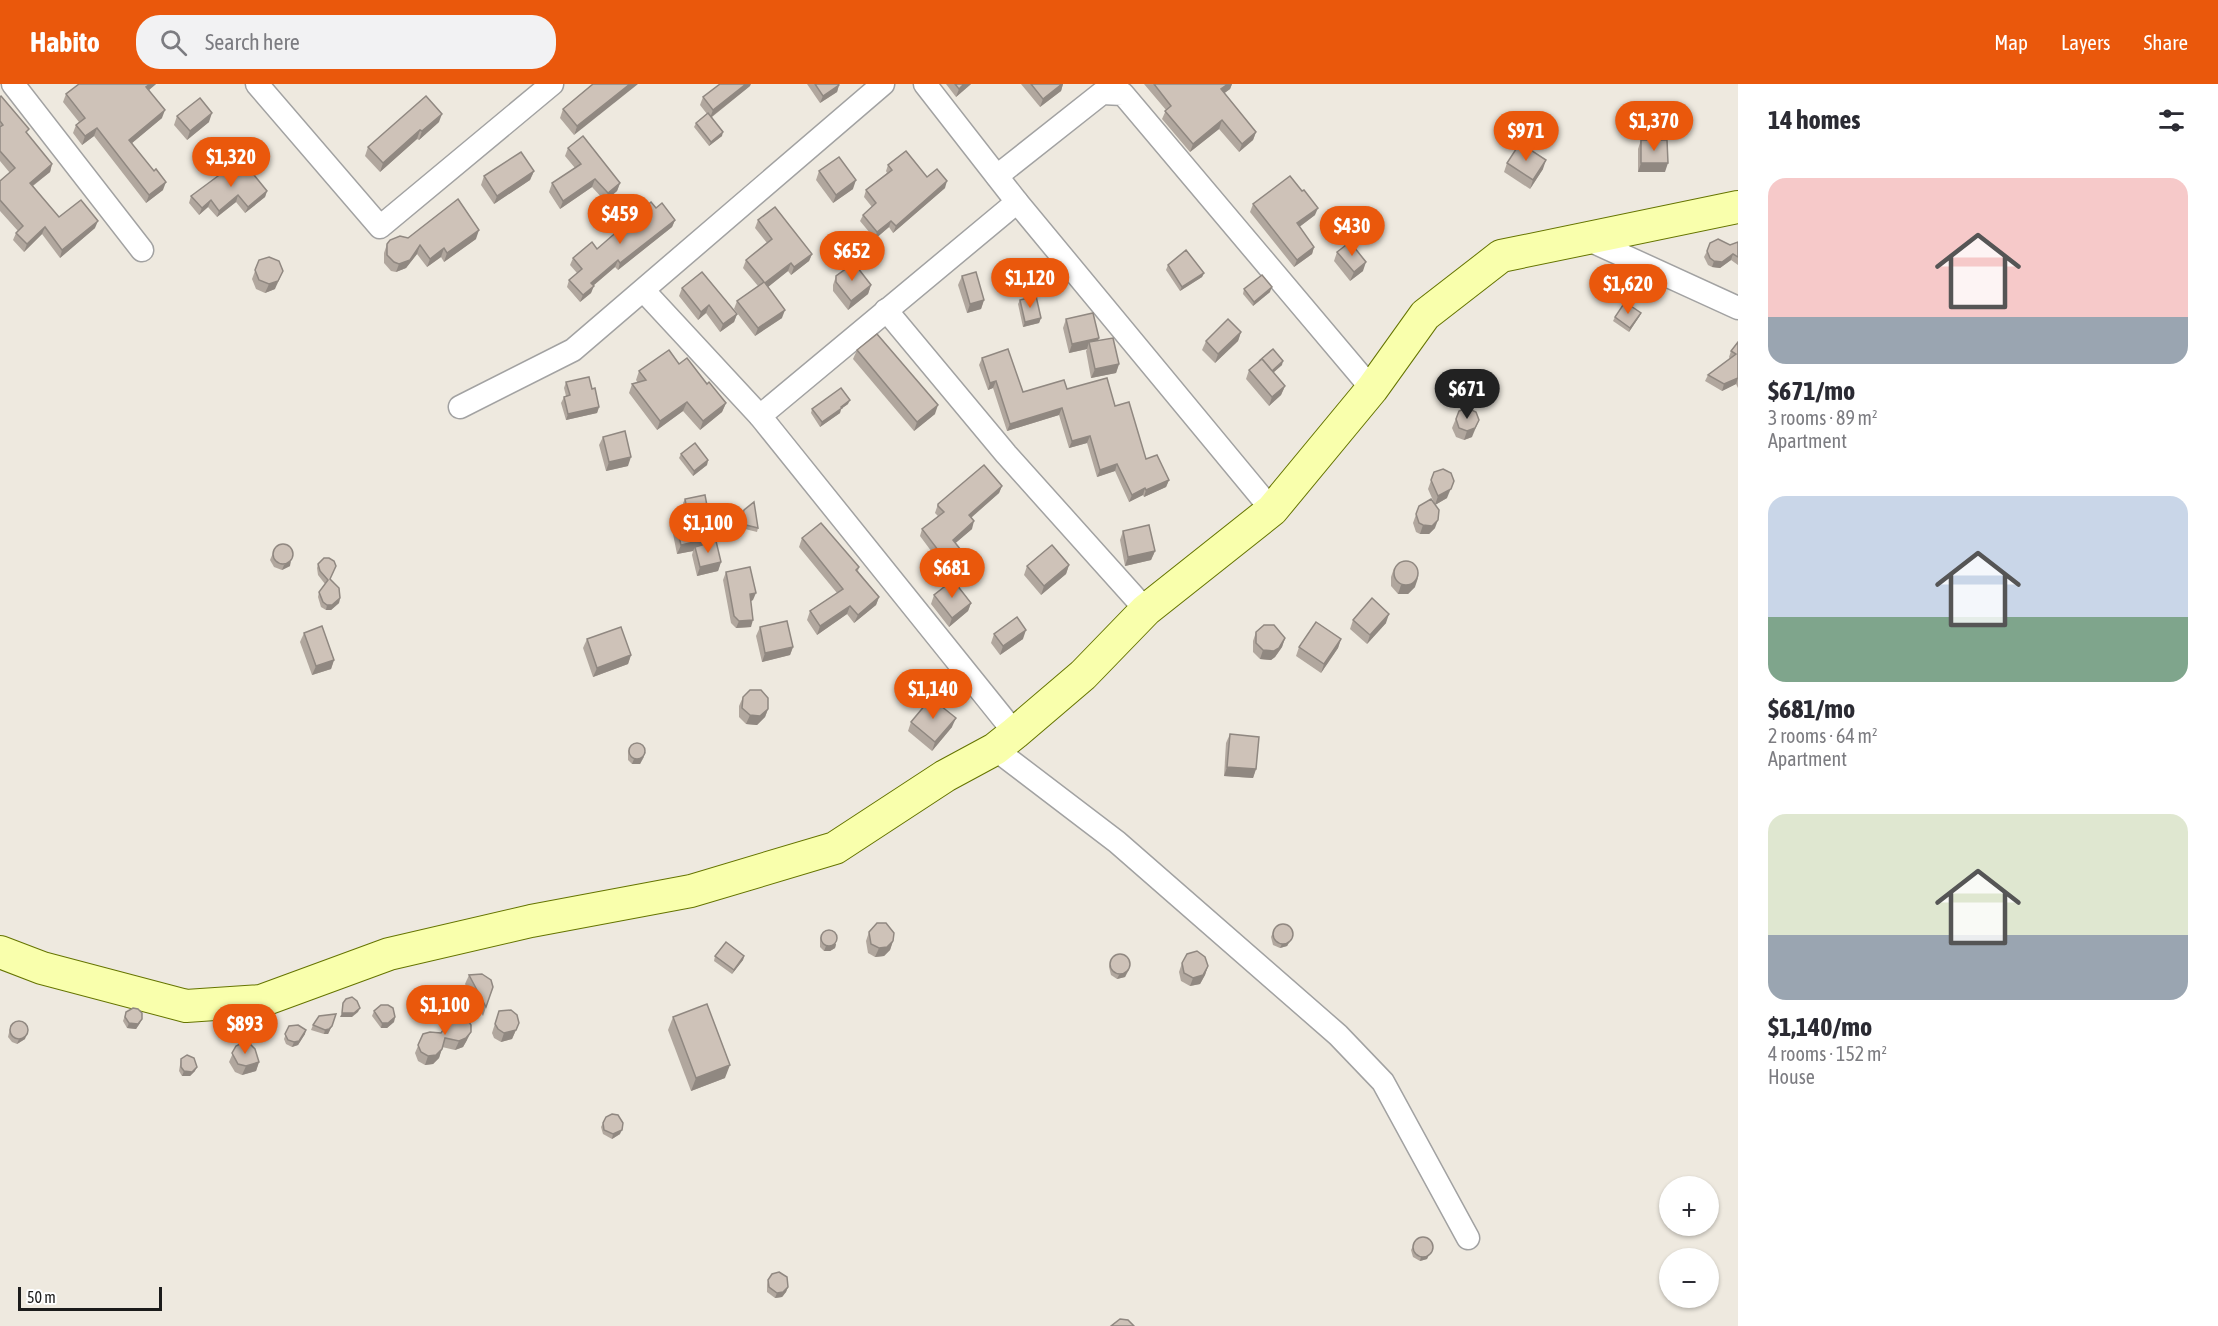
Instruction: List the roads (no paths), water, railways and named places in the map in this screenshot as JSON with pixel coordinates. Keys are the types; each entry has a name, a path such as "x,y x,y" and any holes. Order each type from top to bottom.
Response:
{"main road":[{"path":"0,952 42,968 186,1006 261,1002 389,954 531,921 691,891 835,848 945,776 1005,741 1083,675 1146,610 1272,510 1372,389 1425,315 1501,256 1738,207"}],"street":[{"path":"13,84 142,250"},
{"path":"257,84 380,227 552,84"},
{"path":"460,407 573,350 883,84"},
{"path":"925,84 1017,202 1272,510"},
{"path":"997,176 1102,93 1123,94 1372,389"},
{"path":"760,416 1017,202"},
{"path":"1587,239 1738,308"},
{"path":"644,291 760,416 1005,741 1338,1035 1383,1082 1468,1238"},
{"path":"886,310 1006,454 1146,610"}]}
